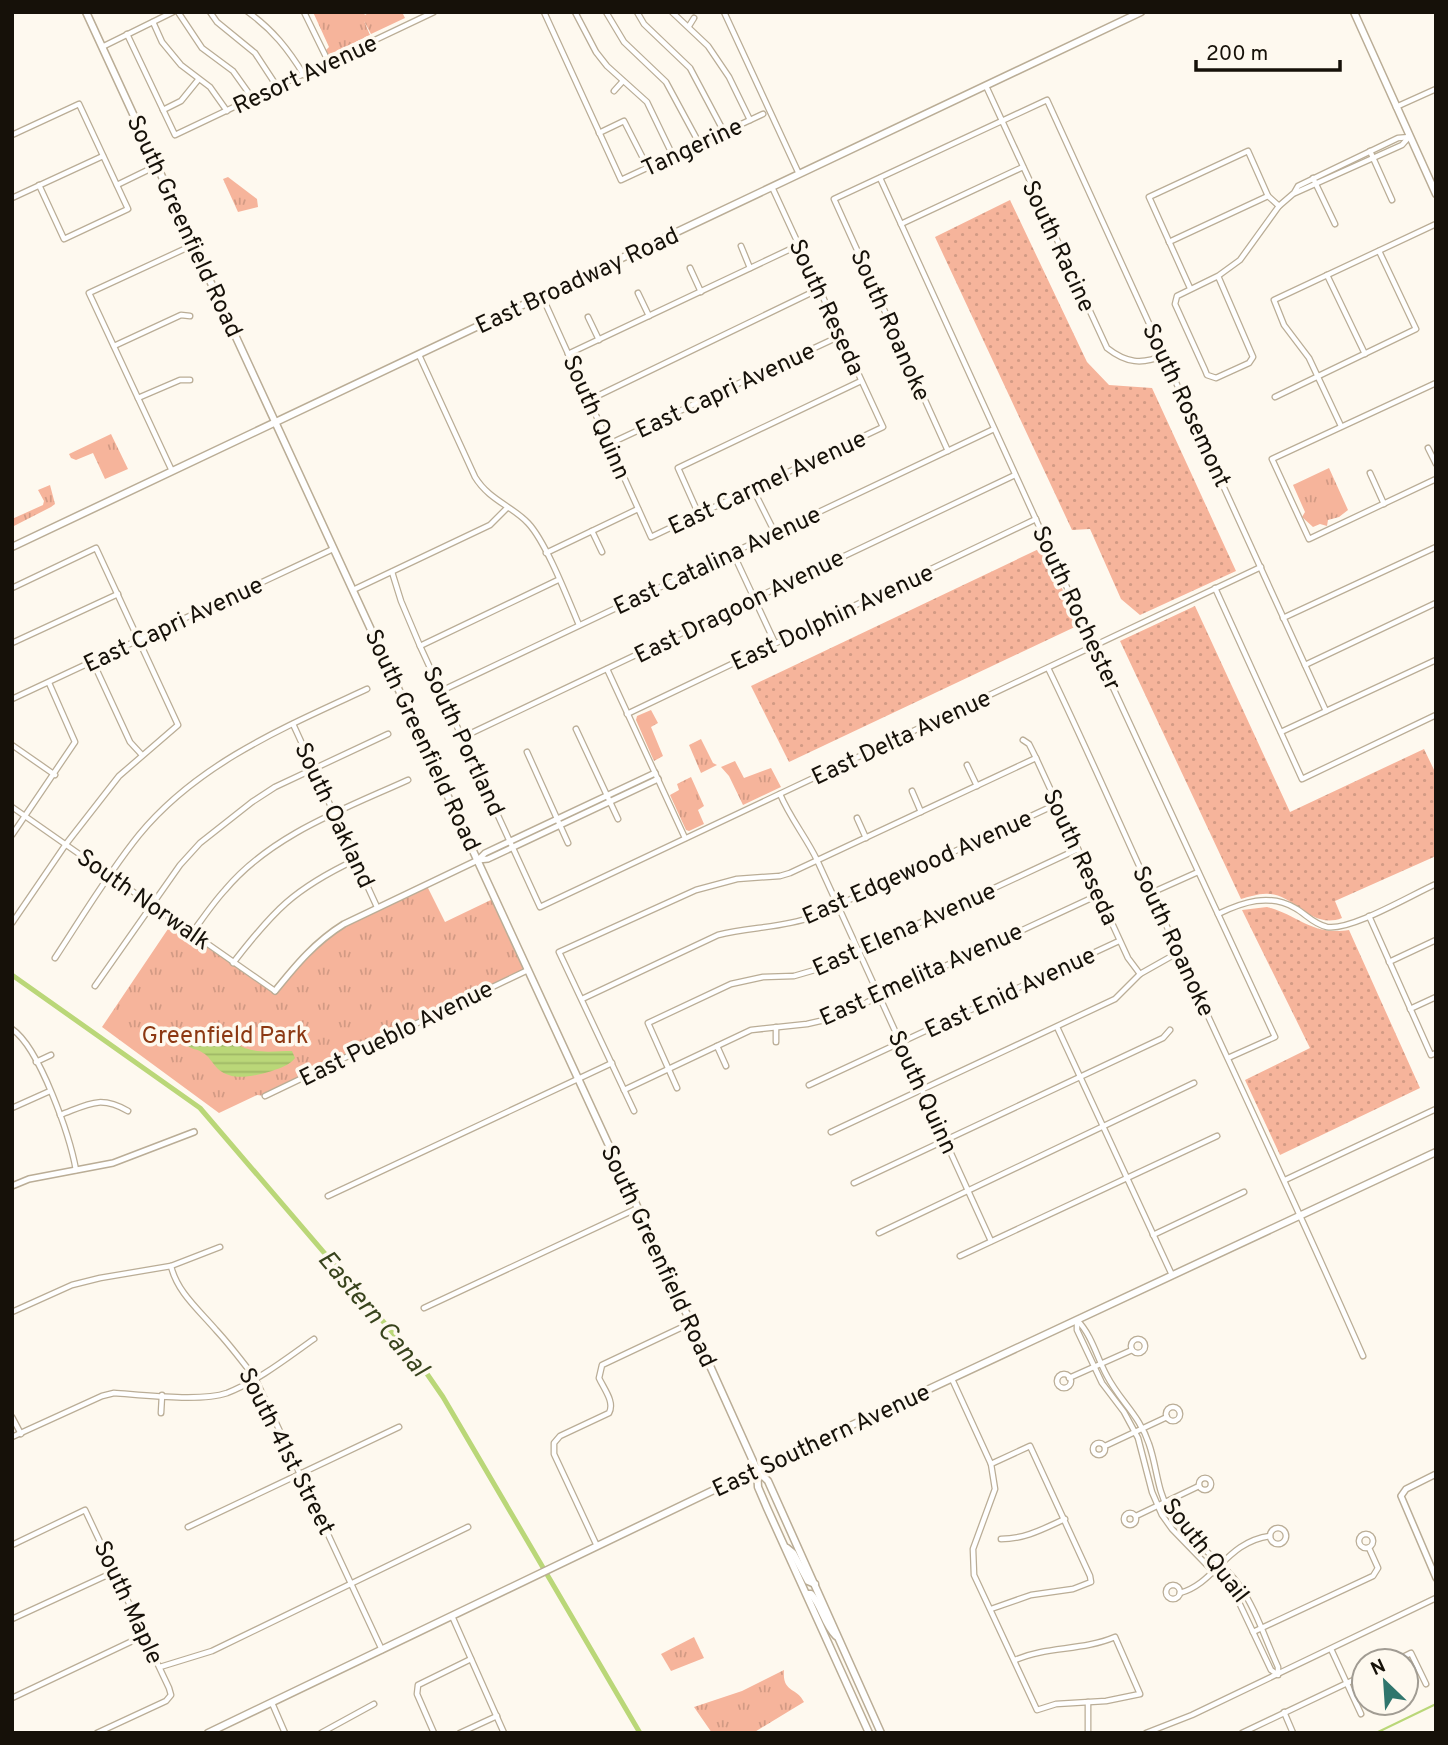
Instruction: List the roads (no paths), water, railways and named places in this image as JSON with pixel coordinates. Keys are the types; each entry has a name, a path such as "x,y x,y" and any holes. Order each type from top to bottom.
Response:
{"main road":[{"name":"South Greenfield Road","path":"86,12 691,1323 757,1470 758,1487 869,1733"},
{"name":"East Broadway Road","path":"12,547 1141,12"},
{"path":"1353,12 1436,194"},
{"name":"East Southern Avenue","path":"208,1733 757,1470 1436,1152"},
{"name":"South Greenfield Road","path":"757,1470 768,1481 881,1733"},
{"path":"785,1547 793,1553 808,1581 815,1584"},
{"path":"807,1594 815,1598 830,1629 840,1640"}],"street":[{"path":"102,47 176,12 202,48 233,71 253,99"},
{"path":"210,12 217,22 255,53 278,88"},
{"path":"247,12 257,15 288,48 304,75"},
{"path":"304,12 330,63"},
{"name":"Resort Avenue","path":"163,110 175,135 434,12"},
{"path":"544,12 599,132 624,121 648,167"},
{"path":"575,12 596,52 647,102 673,156"},
{"path":"606,12 624,42 666,82 699,144"},
{"path":"636,12 644,24 690,68 724,132"},
{"path":"672,12 689,26 719,61 750,120"},
{"path":"724,12 799,174"},
{"path":"689,26 694,18"},
{"path":"153,22 162,42 181,65 210,88 227,111"},
{"path":"127,34 163,110 181,101 198,80"},
{"path":"614,91 623,81"},
{"name":"South Racine","path":"986,86 1107,348 1126,360 1137,363 1152,361 1164,355"},
{"path":"1396,107 1436,89"},
{"name":"South Rosemont","path":"1002,121 1047,100 1326,711"},
{"path":"12,135 79,104 128,209 64,239 39,185"},
{"name":"Tangerine","path":"599,132 621,180 763,114"},
{"path":"880,178 1002,121"},
{"path":"1294,193 1298,186 1313,178 1398,138 1410,137"},
{"path":"1218,276 1253,353 1249,363 1216,378 1208,375 1175,304 1179,293 1218,276 1240,260 1279,206 1294,193 1402,145 1410,137"},
{"path":"1190,288 1149,197 1248,151 1268,195 1279,206"},
{"path":"1370,152 1392,200"},
{"path":"12,198 103,156"},
{"path":"117,185 157,165"},
{"path":"901,224 1023,167"},
{"name":"South Roanoke","path":"880,178 834,199 948,451"},
{"name":"South Rochester","path":"880,178 1275,1037 1228,1058"},
{"path":"1313,178 1335,224"},
{"name":"South Reseda","path":"772,187 883,427"},
{"path":"1169,242 1268,195"},
{"path":"1342,426 1309,358 1284,325 1274,300 1436,224"},
{"path":"172,471 89,293 193,245"},
{"path":"568,354 799,245"},
{"path":"741,246 751,268"},
{"path":"1275,397 1416,329 1379,251"},
{"path":"690,268 701,292"},
{"path":"1327,275 1365,354"},
{"path":"589,400 819,289"},
{"path":"638,293 649,316"},
{"name":"South Quinn","path":"542,296 651,537"},
{"path":"114,346 181,315 190,316"},
{"path":"588,317 599,340"},
{"name":"East Capri Avenue","path":"609,444 840,335"},
{"path":"419,355 480,486 528,522 546,552 579,625"},
{"path":"138,398 180,380 190,380"},
{"path":"699,515 678,468 861,381"},
{"path":"1436,383 1272,459 1309,539 1436,479"},
{"name":"East Carmel Avenue","path":"651,537 883,427"},
{"name":"East Catalina Avenue","path":"441,691 994,429"},
{"path":"1428,448 1436,464"},
{"path":"1370,473 1384,504"},
{"name":"East Dragoon Avenue","path":"463,737 1015,475"},
{"path":"753,489 775,533"},
{"path":"353,590 490,526 507,508"},
{"path":"546,552 639,509"},
{"name":"East Dolphin Avenue","path":"627,714 1036,519"},
{"path":"592,531 602,552"},
{"path":"1283,618 1436,547"},
{"path":"12,588 96,548 178,725 118,776 66,844 12,923"},
{"name":"East Capri Avenue","path":"12,699 334,548"},
{"path":"733,552 775,643"},
{"name":"East Delta Avenue","path":"540,907 1261,567"},
{"name":"South Portland","path":"392,572 420,646 540,907"},
{"path":"420,646 559,580"},
{"path":"1215,588 1302,779 1436,715"},
{"path":"12,643 118,594"},
{"path":"1305,665 1436,603"},
{"path":"1281,733 1436,660"},
{"path":"93,662 130,742 142,755"},
{"name":"South Roanoke","path":"1048,668 1285,1180 1363,1356"},
{"path":"607,669 685,838"},
{"path":"12,835 75,743 49,683"},
{"path":"55,958 139,835 195,781 249,746 367,689"},
{"name":"South Oakland","path":"293,723 377,907"},
{"path":"576,729 618,819"},
{"path":"95,986 180,865 216,830 252,802 387,734"},
{"name":"South Reseda","path":"1023,740 1028,744 1057,804 1119,941 1131,964 1140,974"},
{"path":"12,745 55,775"},
{"path":"527,752 568,844"},
{"path":"634,1111 559,952 696,890 737,879 779,876 1035,758"},
{"path":"967,765 977,786"},
{"path":"559,822 607,796 656,776"},
{"path":"275,991 298,962 327,935 377,907 478,860 488,859 511,844 559,822 610,802 656,776"},
{"path":"192,933 225,888 276,845 334,814 408,780"},
{"path":"912,792 921,812"},
{"name":"South Quinn","path":"780,794 817,860 991,1241"},
{"name":"East Edgewood Avenue","path":"582,999 718,935 735,930 795,924 1057,804"},
{"name":"South Norwalk","path":"12,807 275,991"},
{"path":"857,818 866,838"},
{"name":"East Elena Avenue","path":"669,1069 648,1023 731,984 747,979 794,976 810,972 859,952 1078,849"},
{"path":"233,963 266,921 285,902 306,886 355,860"},
{"path":"1151,893 1198,872"},
{"path":"1219,915 1251,901 1274,900 1295,908 1312,921 1327,927 1346,927 1436,884"},
{"name":"East Emelita Avenue","path":"624,1090 751,1030 832,1018 1098,895"},
{"path":"1369,916 1410,1009 1434,1054"},
{"path":"1389,962 1436,940"},
{"name":"East Enid Avenue","path":"809,1085 1119,941"},
{"path":"831,1132 1115,999 1140,974 1179,952"},
{"name":"East Pueblo Avenue","path":"265,1096 528,970"},
{"path":"1410,1009 1436,997"},
{"path":"776,1027 776,1042"},
{"path":"1057,1027 1172,1275"},
{"path":"12,1029 28,1044 61,1115 76,1170"},
{"path":"854,1183 1163,1038 1170,1030"},
{"path":"717,1046 726,1066"},
{"path":"36,1062 51,1055"},
{"path":"328,1196 612,1063"},
{"path":"669,1069 677,1088"},
{"path":"879,1233 1194,1083"},
{"path":"12,1108 50,1091"},
{"path":"61,1115 99,1102 113,1102 128,1111"},
{"path":"1285,1180 1436,1109"},
{"path":"12,1186 113,1163 194,1132"},
{"path":"960,1256 1217,1136"},
{"path":"1153,1235 1244,1192"},
{"path":"424,1308 638,1208"},
{"path":"12,1312 72,1285 171,1266 220,1247"},
{"name":"South 41st Street","path":"171,1266 173,1276 183,1292 237,1353 254,1378 382,1650"},
{"name":"South Quail","path":"1077,1320 1112,1384 1142,1428 1150,1445 1164,1502 1182,1528 1242,1590 1278,1667 1278,1675"},
{"name":"South Quail","path":"1077,1320 1077,1330 1094,1367 1135,1432 1158,1506 1172,1529 1235,1594 1271,1670 1278,1675"},
{"path":"597,1547 554,1454 554,1443 559,1436 611,1410 612,1404 599,1378 602,1364 691,1323"},
{"path":"12,1437 114,1393 214,1396 227,1393 314,1339"},
{"path":"1086,1349 1092,1346"},
{"path":"1069,1378 1132,1350"},
{"path":"952,1379 991,1464 995,1489 973,1549 975,1575 991,1609 1014,1660 1037,1710 1056,1704 1118,1700 1140,1694 1115,1637 1096,1645 1050,1650 1014,1660"},
{"path":"161,1413 162,1395"},
{"path":"12,1417 21,1434"},
{"path":"1105,1446 1167,1417"},
{"path":"188,1527 399,1427"},
{"path":"991,1464 1030,1446 1091,1582 1073,1590 1031,1595 991,1609"},
{"path":"1436,1474 1401,1494 1401,1501 1436,1578"},
{"path":"1136,1516 1199,1486"},
{"name":"South Maple","path":"12,1545 85,1510 160,1667 171,1695 166,1701 97,1733"},
{"path":"1001,1539 1029,1536 1065,1519"},
{"path":"160,1667 212,1651 468,1527"},
{"path":"1180,1593 1196,1585 1240,1546 1254,1539 1270,1536"},
{"path":"1253,1632 1373,1576 1378,1568 1369,1548"},
{"path":"12,1619 114,1572"},
{"path":"1146,1733 1278,1675 1436,1598"},
{"path":"452,1616 504,1733"},
{"path":"12,1698 145,1635"},
{"path":"1331,1649 1350,1689"},
{"path":"1265,1656 1272,1653"},
{"path":"434,1733 417,1693 418,1685 471,1659"},
{"path":"1420,1671 1426,1684"},
{"path":"1241,1733 1350,1681"},
{"path":"1088,1702 1088,1733"},
{"path":"272,1703 285,1733"},
{"path":"321,1733 374,1704"},
{"path":"1284,1712 1293,1733"},
{"path":"460,1733 497,1716"}],"waterway":[{"name":"Eastern Canal","path":"12,975 200,1108 423,1368 443,1397 640,1733"},
{"path":"1376,1733 1436,1704"}],"park label":[{"name":"Greenfield Park","path":"225,1035"}]}
